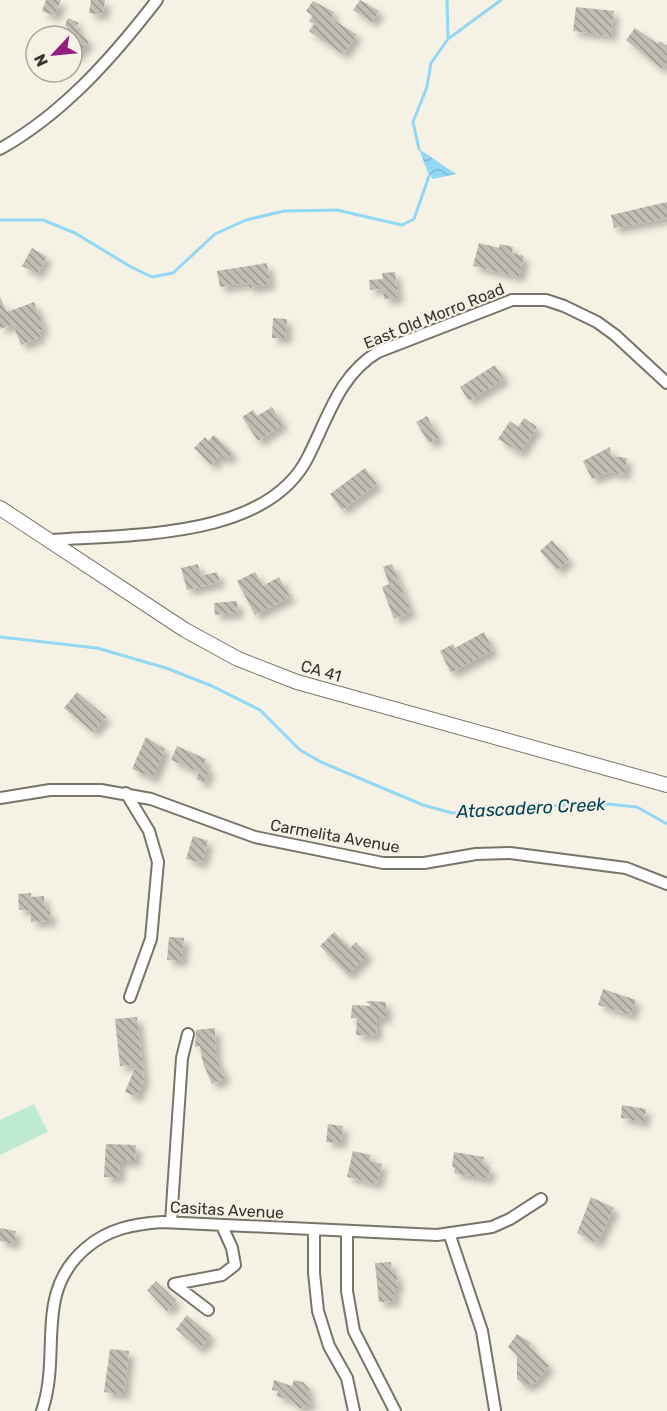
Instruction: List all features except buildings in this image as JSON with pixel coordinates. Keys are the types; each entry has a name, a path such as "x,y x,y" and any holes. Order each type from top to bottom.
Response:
{"main road":[{"name":"CA 41","path":"0,508 185,630 238,659 297,682 667,784"}],"street":[{"path":"0,149 37,125 78,90 123,42 157,0"},
{"name":"East Old Morro Road","path":"50,540 183,530 224,520 248,510 281,489 300,470 342,386 361,362 378,352 512,300 546,300 583,314 615,335 667,383"},
{"name":"Carmelita Avenue","path":"0,798 75,789 126,793 183,809 255,837 383,863 424,863 476,854 510,853 619,867 667,884"},
{"path":"126,793 149,831 158,862 151,939 130,997"},
{"path":"171,1222 182,1058 188,1034"},
{"name":"Casitas Avenue","path":"42,1411 49,1381 55,1294 63,1273 82,1252 109,1232 139,1223 171,1222 406,1235 449,1233 498,1225 541,1199"},
{"path":"208,1310 174,1284 222,1275 235,1265 232,1248 222,1226"},
{"path":"314,1230 314,1273 318,1311 329,1346 347,1378 354,1411"},
{"path":"348,1231 347,1291 354,1331 395,1411"},
{"path":"449,1233 482,1331 495,1410"}],"green space":[{"path":"34,1104 48,1132 0,1155 0,1120"}],"water":[{"path":"419,149 456,174 433,179 428,173"}],"waterway":[{"path":"447,0 448,39"},
{"path":"419,149 413,122 427,87 431,63 448,39 501,0"},
{"path":"0,220 43,220 75,233 152,277 173,273 215,234 246,220 284,211 337,210 402,225 414,219 429,176"},
{"name":"Atascadero Creek","path":"0,637 97,648 166,668 212,686 260,710 300,750 321,762 423,805 452,813 516,807 607,804 637,807 667,824"}]}
